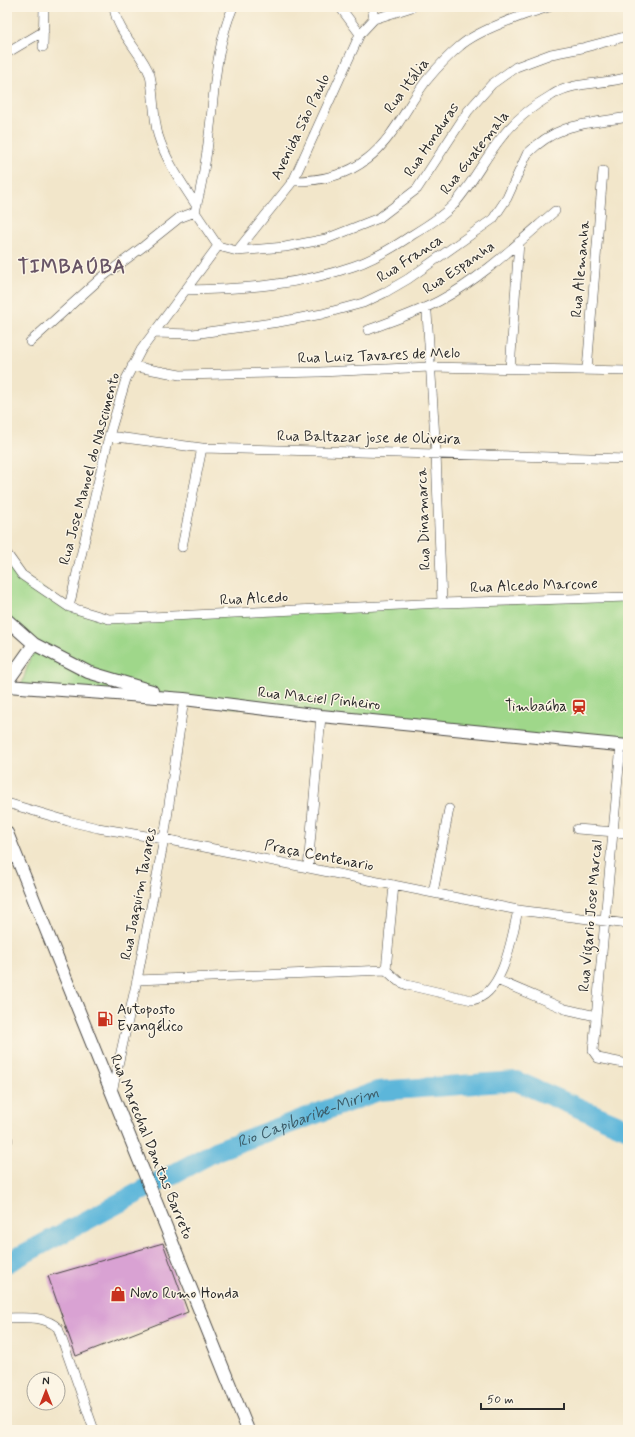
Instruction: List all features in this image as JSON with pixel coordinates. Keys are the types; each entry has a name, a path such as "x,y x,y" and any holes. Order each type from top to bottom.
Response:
{"street":[{"path":"43,47 44,7"},
{"path":"114,7 121,28 146,66 150,75 158,135 165,154 176,176 218,246"},
{"path":"30,342 101,278 179,218 196,208 210,128 215,68 226,24 234,7"},
{"path":"340,7 360,34"},
{"path":"372,7 374,19 412,7"},
{"name":"Rua Itália","path":"293,181 310,181 333,176 348,171 368,159 387,138 426,81 461,44 480,34 549,7"},
{"name":"Avenida São Paulo","path":"237,251 293,181 360,34 374,19"},
{"path":"7,53 44,31"},
{"name":"Rua Honduras","path":"218,246 237,251 285,247 326,239 379,218 417,189 468,111 492,84 516,67 551,54 582,48 628,36"},
{"name":"Rua Guatemala","path":"186,290 229,289 286,283 354,266 385,252 428,225 454,204 467,188 501,137 522,116 553,94 567,89 628,77"},
{"name":"Rua Franca","path":"153,333 193,334 279,322 322,314 363,302 384,293 408,279 493,219 507,198 527,154 533,148 551,136 574,124 628,117"},
{"name":"Rua Alemanha","path":"587,370 603,171"},
{"name":"Rua Espanha","path":"368,330 419,310 443,298 485,271 555,211"},
{"path":"510,369 519,242"},
{"name":"Rua Jose Manoel do Nascimento","path":"69,607 109,436 132,366 153,333 218,246"},
{"name":"Rua Dinamarca","path":"427,313 436,454 442,603"},
{"name":"Rua Luiz Tavares de Melo","path":"132,366 180,375 320,372 430,367 628,371"},
{"name":"Rua Baltazar jose de Oliveira","path":"109,436 202,448 628,459"},
{"path":"182,547 202,448"},
{"name":"Rua Alcedo","path":"7,554 22,575 69,607 109,619 442,603"},
{"name":"Rua Alcedo Marcone","path":"442,603 628,597"},
{"path":"7,620 34,644 101,676 184,700"},
{"path":"7,682 34,644"},
{"name":"Rua Maciel Pinheiro","path":"7,686 184,700 321,716 625,745"},
{"name":"Rua Joaquim Tavares","path":"112,1092 137,980 164,839 184,700"},
{"path":"308,868 321,716"},
{"name":"Rua Vigario Jose Marcal","path":"625,745 613,831 606,922 596,1016 594,1054 598,1058 628,1064"},
{"name":"Praça Centenario","path":"7,803 68,821 518,910 628,924"},
{"path":"433,893 449,809"},
{"path":"577,829 628,833"},
{"name":"Rua Marechal Dantas Barreto","path":"7,833 248,1430"},
{"path":"386,970 394,885"},
{"path":"137,980 386,970 398,981 414,987 472,1000 486,994 497,980 504,963 518,910"},
{"path":"497,980 565,1009 596,1016"},
{"path":"7,1318 40,1318 52,1322 58,1328 94,1430"}],"green space":[{"path":"7,554 22,575 69,607 109,619 628,598 628,746 21,687 34,644 7,620"}],"building":[{"name":"Novo Rumo Honda","path":"163,1243 188,1312 76,1356 48,1276"}],"waterway":[{"name":"Rio Capibaribe-Mirim","path":"7,1263 218,1150 378,1091 516,1081 628,1129"}],"place":[{"name":"Timbaúba","path":"579,707"},
{"name":"Autoposto Evangélico","path":"105,1019"},
{"name":"Novo Rumo Honda","path":"118,1294"}],"district":[{"name":"TIMBAÚBA","path":"72,267"}]}
